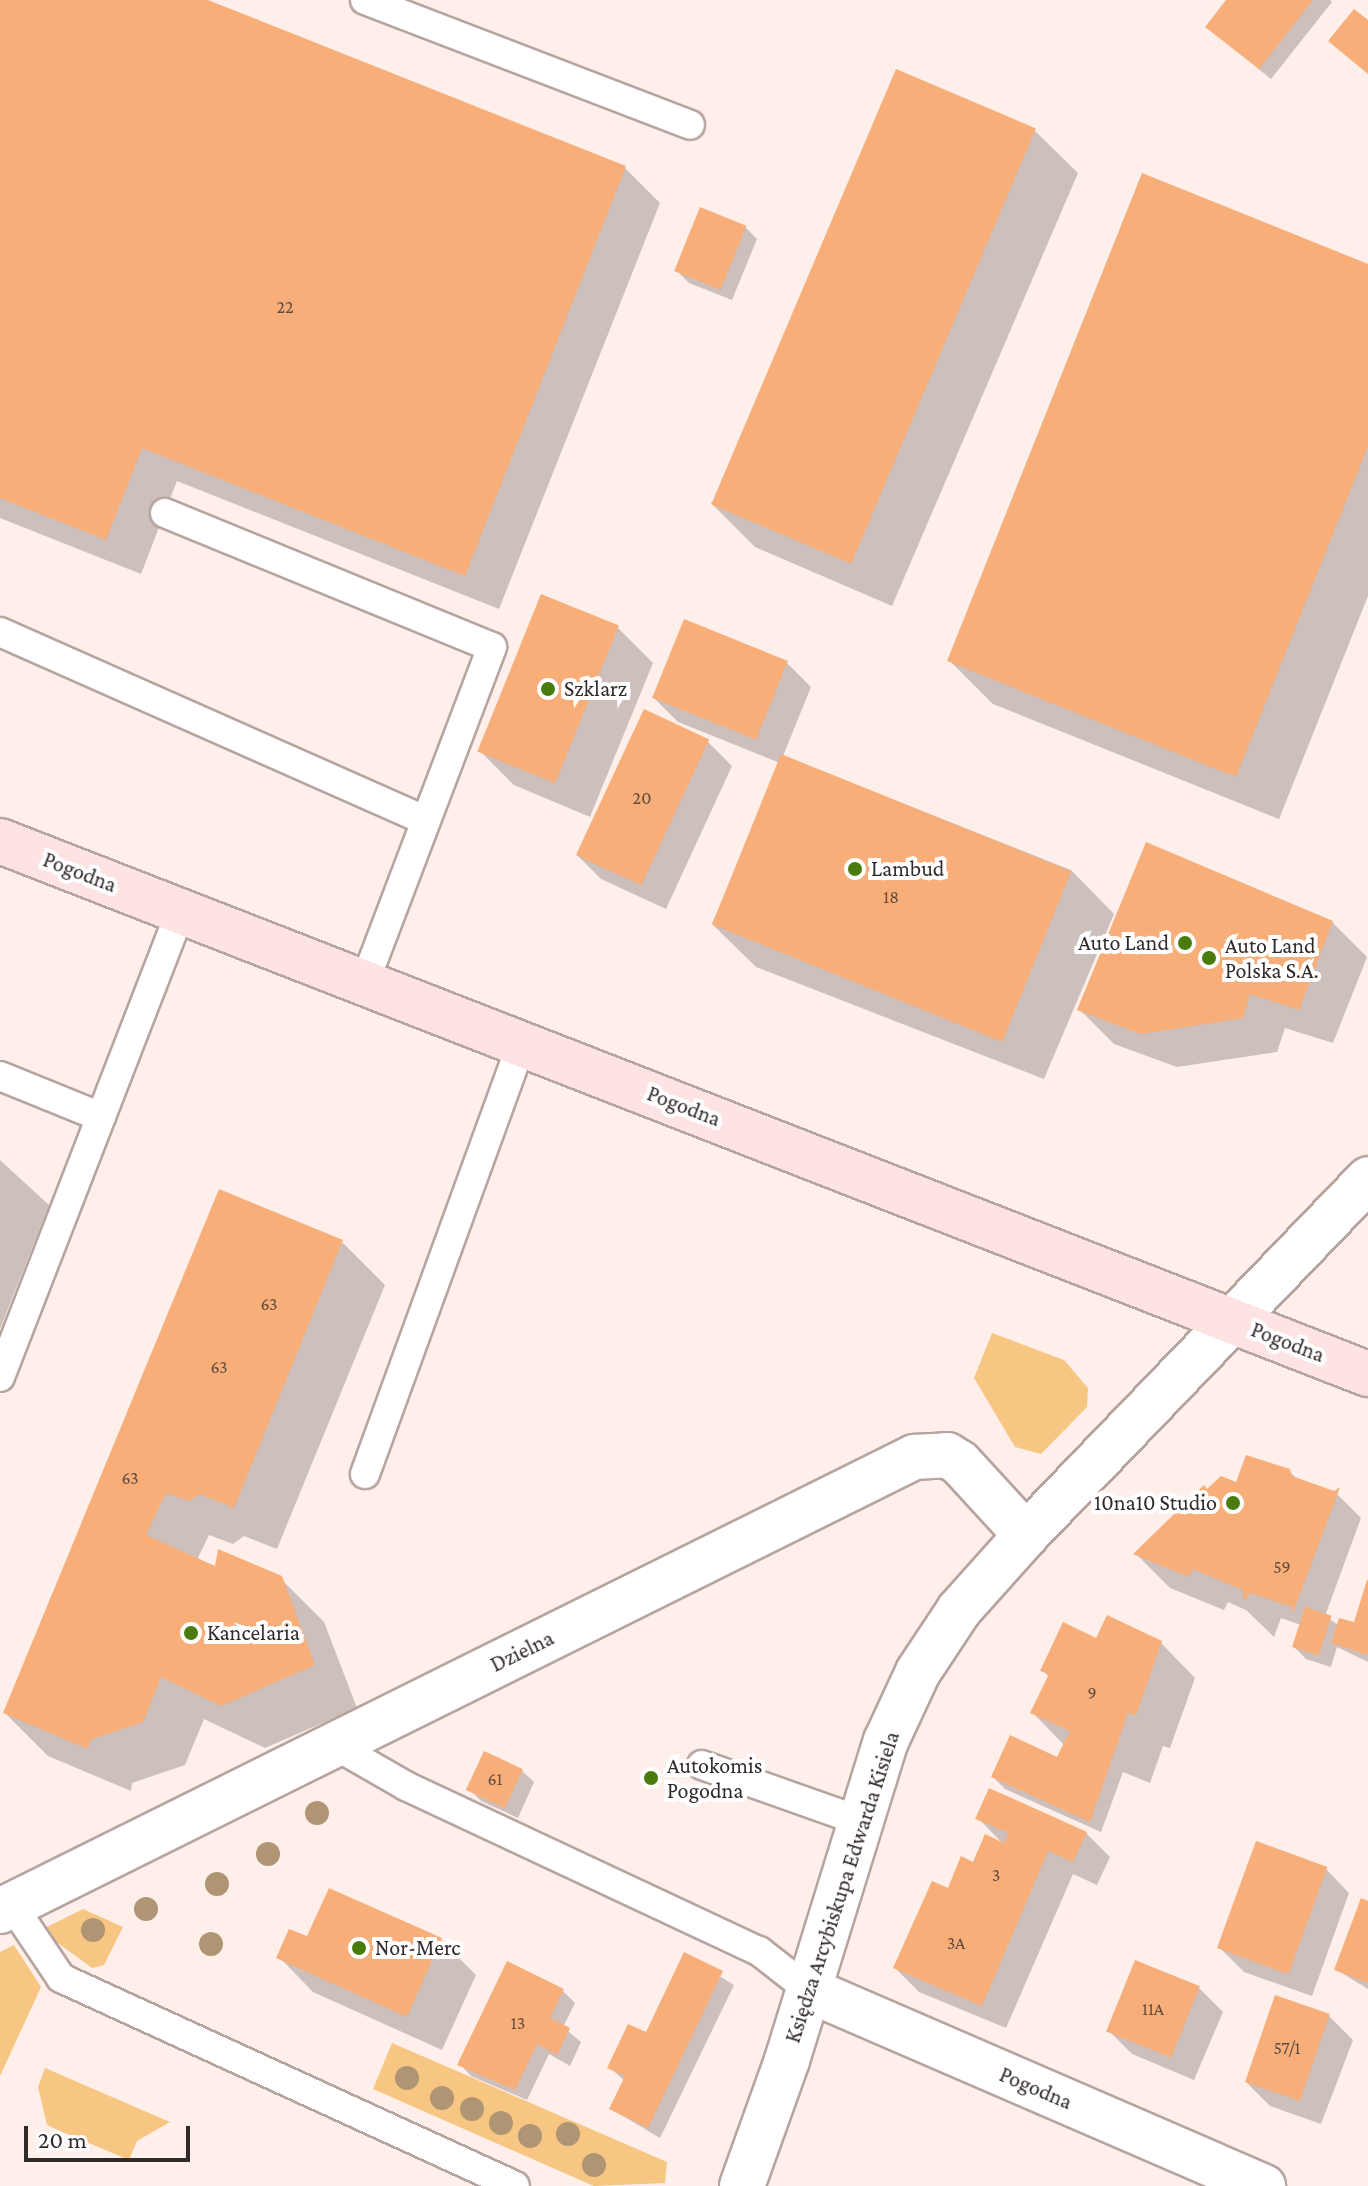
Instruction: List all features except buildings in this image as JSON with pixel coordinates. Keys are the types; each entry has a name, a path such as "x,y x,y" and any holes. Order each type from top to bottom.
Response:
{"street":[{"name":"Pogodna","path":"0,841 1368,1374"},
{"name":"Księdza Arcybiskupa Edwarda Kisiela","path":"742,2186 809,1990 886,1741 918,1672 959,1610 1026,1535 1228,1319 1368,1179"},
{"name":"Dzielna","path":"6,1908 914,1457 947,1455 960,1463 1026,1535"},
{"name":"Pogodna","path":"809,1990 1263,2186"}],"lane":[{"path":"365,0 690,125"},
{"path":"165,513 492,647 364,984"},
{"path":"0,632 425,820"},
{"path":"0,1377 181,911"},
{"path":"365,1474 522,1043"},
{"path":"0,1076 101,1117"},
{"path":"333,1744 406,1786 759,1951 809,1990"},
{"path":"702,1765 860,1821"},
{"path":"6,1908 61,1978 515,2186"}],"shaded area":[{"path":"992,1333 1064,1360 1088,1388 1087,1407 1041,1454 1015,1447 974,1378"},
{"path":"83,1909 123,1927 104,1965 92,1968 51,1938 45,1928"},
{"path":"14,1945 41,1987 0,2076 0,1952"},
{"path":"392,2043 667,2162 665,2183 594,2186 373,2089"},
{"path":"45,2068 170,2122 137,2141 129,2160 65,2133 47,2125 38,2087"}],"place":[{"name":"Szklarz","path":"548,689"},
{"name":"Lambud","path":"855,869"},
{"name":"Auto Land","path":"1185,943"},
{"name":"Auto Land Polska S.A.","path":"1209,958"},
{"name":"10na10 Studio","path":"1233,1503"},
{"name":"Kancelaria","path":"191,1633"},
{"name":"Autokomis Pogodna","path":"651,1778"},
{"name":"Nor-Merc","path":"359,1948"}]}
